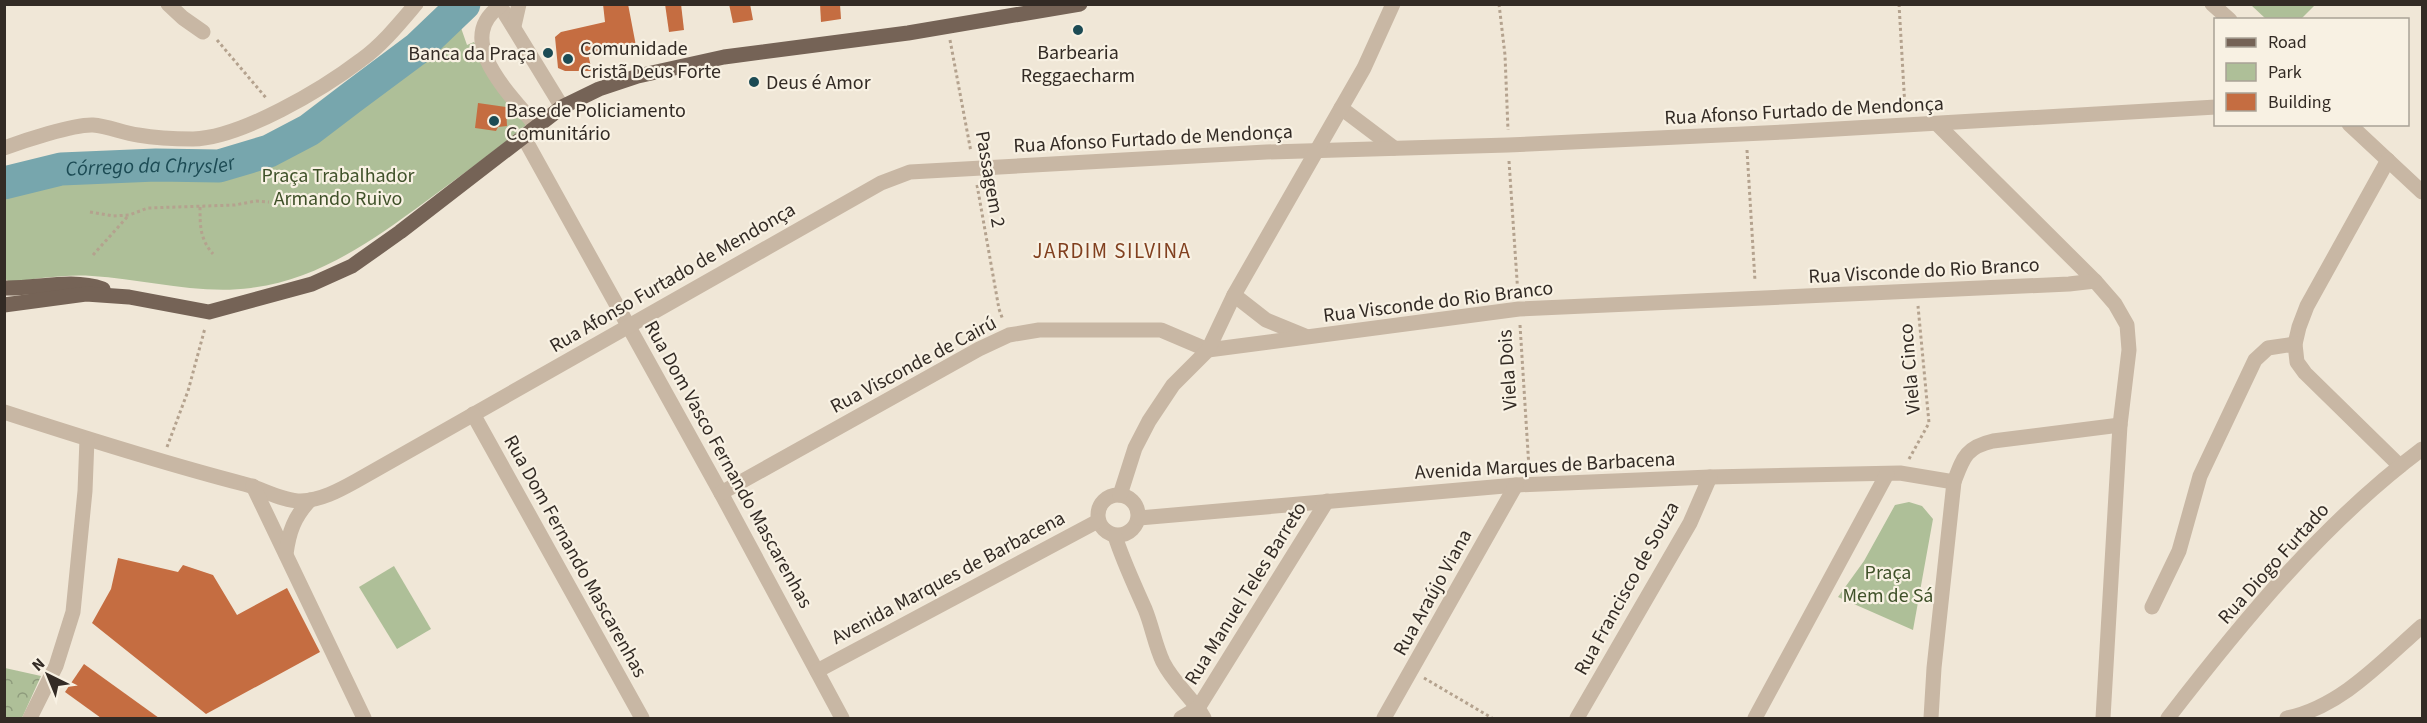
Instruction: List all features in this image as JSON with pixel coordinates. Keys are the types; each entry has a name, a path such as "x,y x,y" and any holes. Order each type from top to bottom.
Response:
{"main road":[{"path":"4,305 86,294 129,297 209,312 312,284 352,266 400,232 562,107 609,85 638,76 724,57 908,33 1080,4"},
{"path":"4,288 51,283 88,284 129,297"}],"street":[{"path":"168,4 203,32"},
{"path":"4,148 28,139 92,125 139,135 194,139 254,122 322,87 363,59 384,40 416,4"},
{"path":"514,26 519,4"},
{"path":"1120,495 1136,448 1149,421 1173,385 1208,350 1234,295 1364,68 1393,4"},
{"path":"2212,4 2228,18"},
{"path":"536,126 500,82 482,46 484,21 499,5 562,107"},
{"name":"Rua Afonso Furtado de Mendonça","path":"4,412 161,463 253,486 289,499 310,500 330,495 356,481 881,183 910,172 1315,151 1508,146 2214,107"},
{"path":"1341,108 1394,148"},
{"path":"1937,124 2095,281 2115,304 2127,325 2129,350 2120,425 2103,718"},
{"path":"2351,126 2422,192"},
{"name":"Rua Dom Vasco Fernando Mascarenhas","path":"523,136 629,325 842,718"},
{"path":"2388,160 2307,306 2295,344 2297,362 2305,373 2400,466"},
{"name":"Rua Visconde do Rio Branco","path":"1208,350 1519,309 2095,281"},
{"name":"Rua Visconde do Rio Branco","path":"1234,295 1266,320 1308,337"},
{"name":"Rua Visconde de Cairú","path":"721,493 979,349 1009,335 1039,330 1161,330 1208,350"},
{"path":"2152,607 2179,551 2200,476 2255,360 2268,348 2295,344"},
{"name":"Rua Dom Fernando Mascarenhas","path":"472,414 642,718"},
{"path":"1931,718 1934,668 1954,482 1963,458 1981,444 2120,425"},
{"path":"30,718 56,666 73,612 85,491 87,440"},
{"name":"Rua Diogo Furtado","path":"2168,718 2255,609 2290,570 2337,522 2422,449"},
{"path":"1755,718 1893,474"},
{"name":"Avenida Marques de Barbacena","path":"1139,518 1523,485 1710,477 1893,474 1954,482"},
{"name":"Rua Francisco de Souza","path":"1577,718 1690,523 1710,477"},
{"name":"Rua Araújo Viana","path":"1384,718 1523,485"},
{"path":"253,486 364,718"},
{"path":"1120,495 1127,496 1136,505 1139,518 1128,534 1114,536 1104,531 1098,521 1101,504 1109,497 1120,495"},
{"path":"286,554 291,526 298,513 310,500"},
{"name":"Rua Manuel Teles Barreto","path":"1197,708 1327,501"},
{"name":"Avenida Marques de Barbacena","path":"817,670 1098,521"},
{"path":"1114,536 1126,571 1145,610 1154,638 1176,666 1197,708 1181,718"},
{"path":"2287,718 2323,705 2352,687 2422,626"}],"path":[{"name":"Viela Dois","path":"1499,4 1505,55 1508,146 1519,309 1523,485"},
{"path":"1899,4 1905,125"},
{"name":"Passagem 2","path":"948,26 999,309 1009,335"},
{"path":"203,32 214,37 276,111"},
{"path":"1746,134 1755,298"},
{"path":"90,212 113,216 129,215 148,208 269,202"},
{"path":"200,207 200,233 204,244 213,254"},
{"path":"93,255 129,215"},
{"name":"Viela Cinco","path":"1893,474 1929,423 1917,291"},
{"path":"161,463 188,391 209,312"},
{"path":"1412,670 1492,718"}],"green space":[{"path":"2251,5 2315,5 2302,18 2265,18"},
{"name":"Praça Trabalhador Armando Ruivo","path":"460,25 467,45 474,42 498,86 526,125 405,217 343,257 299,277 275,284 231,290 191,288 92,276 61,276 10,282 5,279 5,192 59,177 120,178 220,171 269,155 303,132 348,108 408,67"},
{"name":"Praça Mem de Sá","path":"1909,502 1922,506 1933,519 1913,630 1838,597 1864,561 1895,505"},
{"path":"394,566 431,629 397,649 359,587"},
{"path":"5,668 41,676 22,718 5,718"}],"building":[{"path":"603,4 628,4 636,46 588,54 592,71 565,71 558,68 555,37 561,32 605,22"},
{"path":"665,4 681,4 684,30 669,32"},
{"path":"729,4 750,4 753,20 733,23"},
{"path":"820,4 840,4 841,19 821,22"},
{"name":"Base de Policiamento Comunitário","path":"478,103 506,107 507,126 498,127 496,131 475,128"},
{"path":"118,558 178,572 183,565 213,575 237,615 287,588 320,652 206,714 92,623 111,589"},
{"path":"84,664 159,718 101,718 65,692"}],"waterway":[{"name":"Córrego da Chrysler","path":"4,183 61,169 156,165 219,166 269,151 309,130 418,48 464,4"}],"place":[{"name":"Barbearia Reggaecharm","path":"1078,30"},
{"name":"Banca da Praça","path":"548,53"},
{"name":"Comunidade Cristã Deus Forte","path":"568,59"},
{"name":"Deus é Amor","path":"754,82"},
{"name":"Base de Policiamento Comunitário","path":"494,121"}],"district":[{"name":"JARDIM SILVINA","path":"1112,251"}]}
